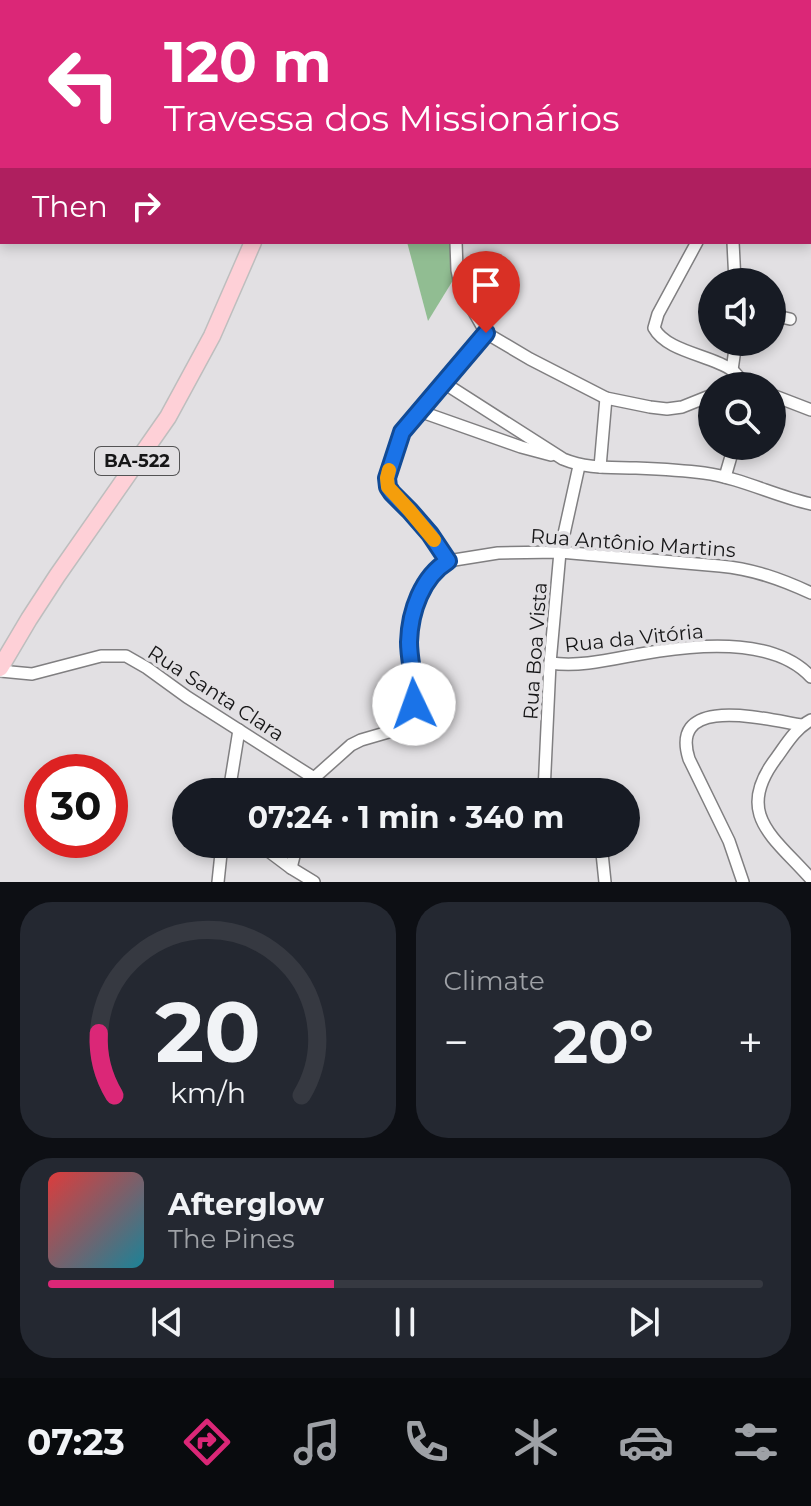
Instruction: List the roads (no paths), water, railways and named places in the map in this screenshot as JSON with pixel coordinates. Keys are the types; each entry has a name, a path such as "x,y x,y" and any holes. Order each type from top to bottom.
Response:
{"main road":[{"name":"BA-522","path":"0,670 57,576 168,417 212,336 252,244"}],"street":[{"path":"456,244 461,289 486,333 606,398 667,409 698,401"},
{"path":"696,244 658,314 654,324 656,332 663,339 732,370 734,356"},
{"path":"733,244 734,268"},
{"path":"786,318 790,319"},
{"path":"314,778 351,745 400,727 412,713 415,686 409,643 415,607 429,577 448,561 420,522 392,493 387,483 389,469 402,432 486,333"},
{"path":"444,383 563,459"},
{"path":"600,467 606,398"},
{"path":"786,400 811,410"},
{"path":"419,411 579,466 707,474 811,504"},
{"path":"725,477 730,460"},
{"name":"Rua Boa Vista","path":"545,778 550,663 560,552 579,466"},
{"name":"Rua Antônio Martins","path":"448,561 498,553 560,552 744,568 811,593"},
{"name":"Rua da Vitória","path":"550,663 593,664 662,651 742,647 766,651 790,662 811,677"},
{"name":"Rua Santa Clara","path":"0,670 32,674 101,656 126,656 314,778"},
{"path":"743,882 729,841 689,759 687,733 697,721 716,716 806,723"},
{"path":"806,723 766,772 757,804 769,833 811,879"},
{"path":"231,778 239,730"},
{"path":"218,882 221,858"},
{"path":"278,858 314,882"},
{"path":"291,868 294,858"},
{"path":"603,858 605,882"}]}
